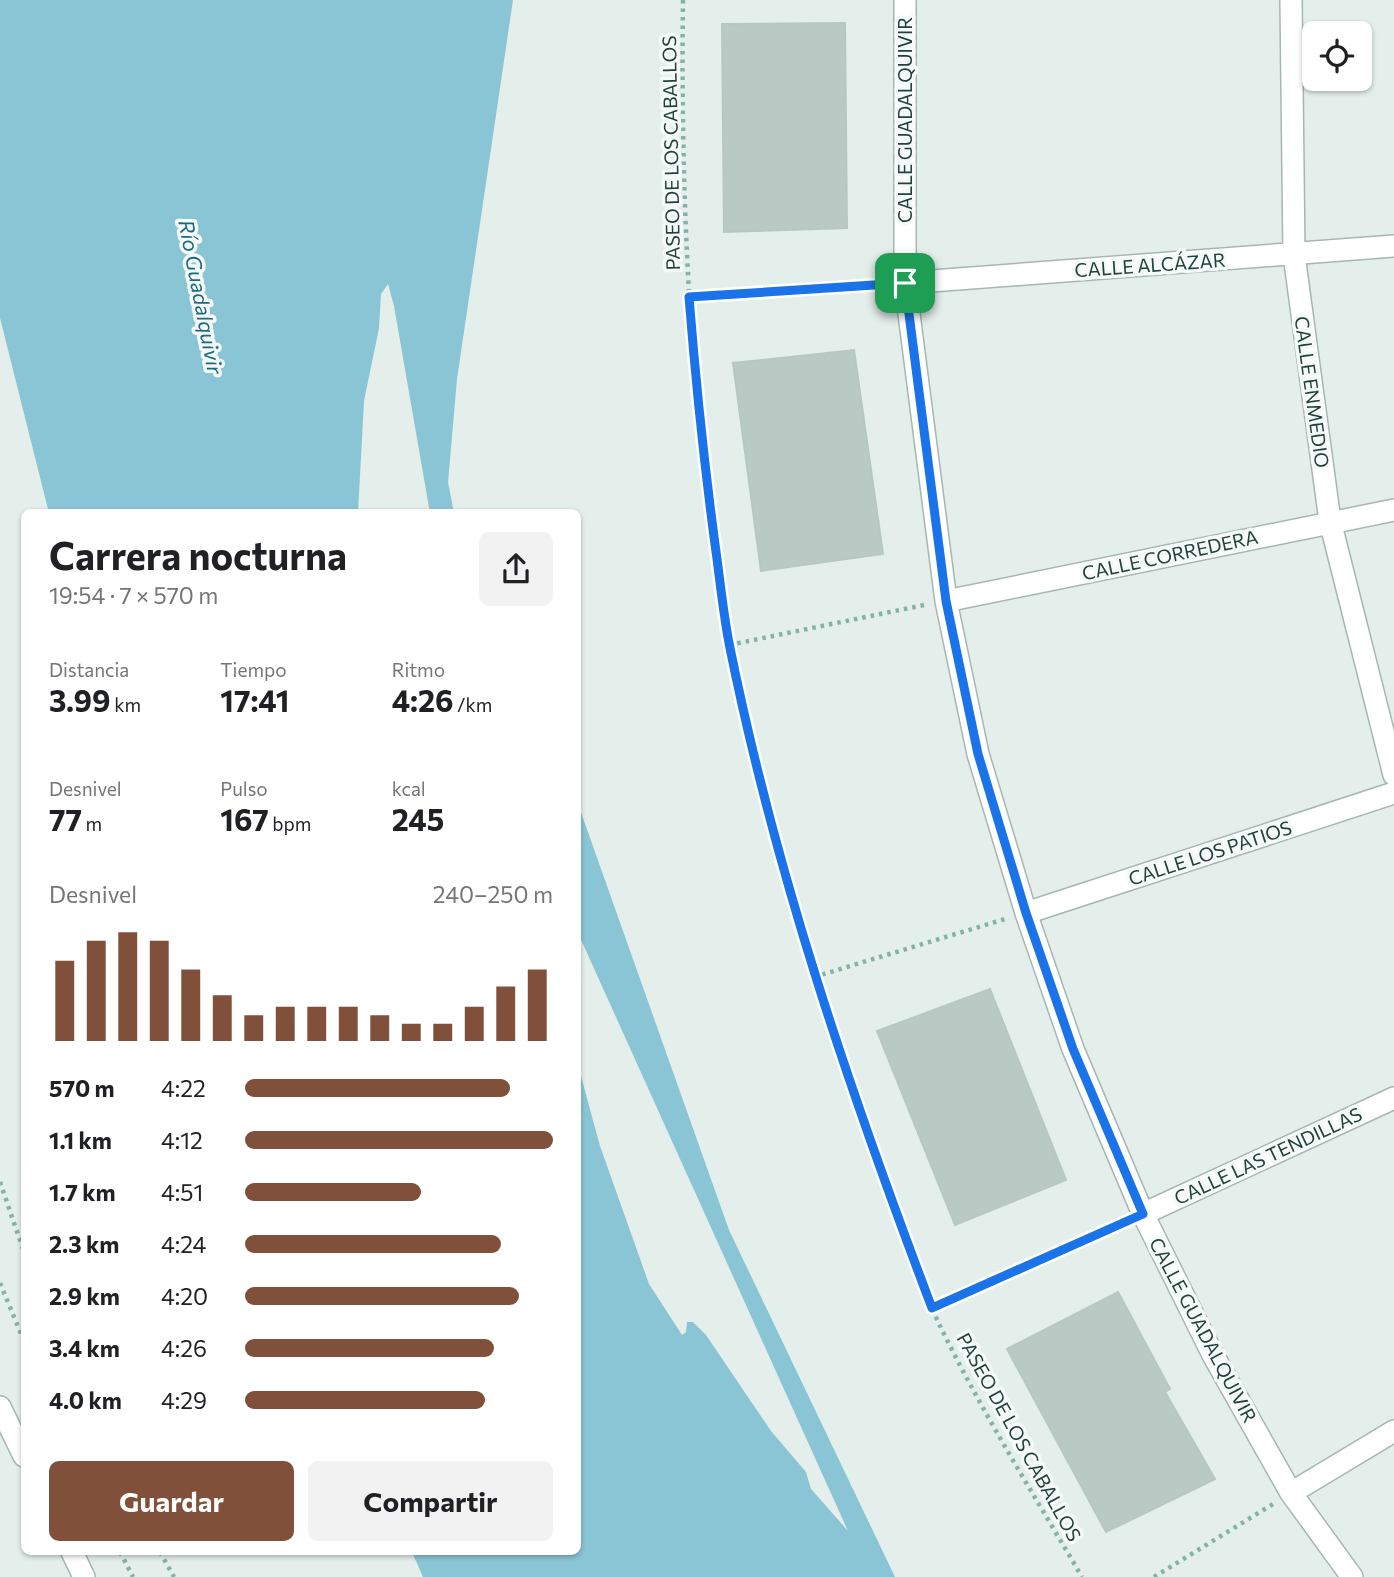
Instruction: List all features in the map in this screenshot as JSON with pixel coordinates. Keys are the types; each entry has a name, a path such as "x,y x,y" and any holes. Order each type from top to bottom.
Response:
{"street":[{"name":"CALLE GUADALQUIVIR","path":"905,0 905,283 946,601 978,754 1026,913 1073,1049 1143,1214 1213,1355 1291,1493 1352,1577"},
{"name":"CALLE ENMEDIO","path":"1291,0 1294,255 1331,522 1394,775"},
{"name":"CALLE ALCÁZAR","path":"905,283 1394,246"},
{"name":"CALLE CORREDERA","path":"946,601 1394,510"},
{"name":"CALLE LOS PATIOS","path":"1026,913 1394,793"},
{"name":"CALLE LAS TENDILLAS","path":"1143,1214 1394,1098"},
{"path":"0,1407 21,1450"},
{"path":"1291,1493 1394,1431"},
{"path":"73,1555 84,1577"}],"path":[{"name":"PASEO DE LOS CABALLOS","path":"683,0 681,116 689,297 702,454 729,645 768,816 814,977 869,1144 932,1308 1006,1446 1082,1577"},
{"path":"689,297 905,283"},
{"path":"729,645 946,601"},
{"path":"814,977 1026,913"},
{"path":"0,1182 21,1243"},
{"path":"932,1308 1143,1214"},
{"path":"0,1283 21,1334"},
{"path":"1154,1577 1291,1493"},
{"path":"122,1555 133,1577"},
{"path":"162,1555 174,1577"}],"water":[{"name":"Río Guadalquivir","path":"0,0 513,0 457,379 448,482 453,509 429,509 388,284 381,294 379,328 364,401 358,509 48,509 0,318"},
{"path":"581,812 729,1230 895,1577 423,1577 413,1555 581,1555 581,1076 600,1146 649,1284 682,1335 686,1332 687,1322 693,1322 706,1335 771,1431 806,1472 811,1489 848,1531 581,940"}],"building":[{"path":"845,23 847,228 724,232 722,24"},
{"path":"854,350 883,554 761,571 733,363"},
{"path":"990,989 1066,1180 955,1225 877,1031"},
{"path":"1118,1292 1170,1389 1165,1392 1215,1479 1106,1532 1007,1349"}],"route":[{"path":"905,283 946,601 978,754 1026,913 1073,1049 1143,1214 932,1308 869,1144 814,977 768,816 729,645 702,454 689,297 905,283"}]}
